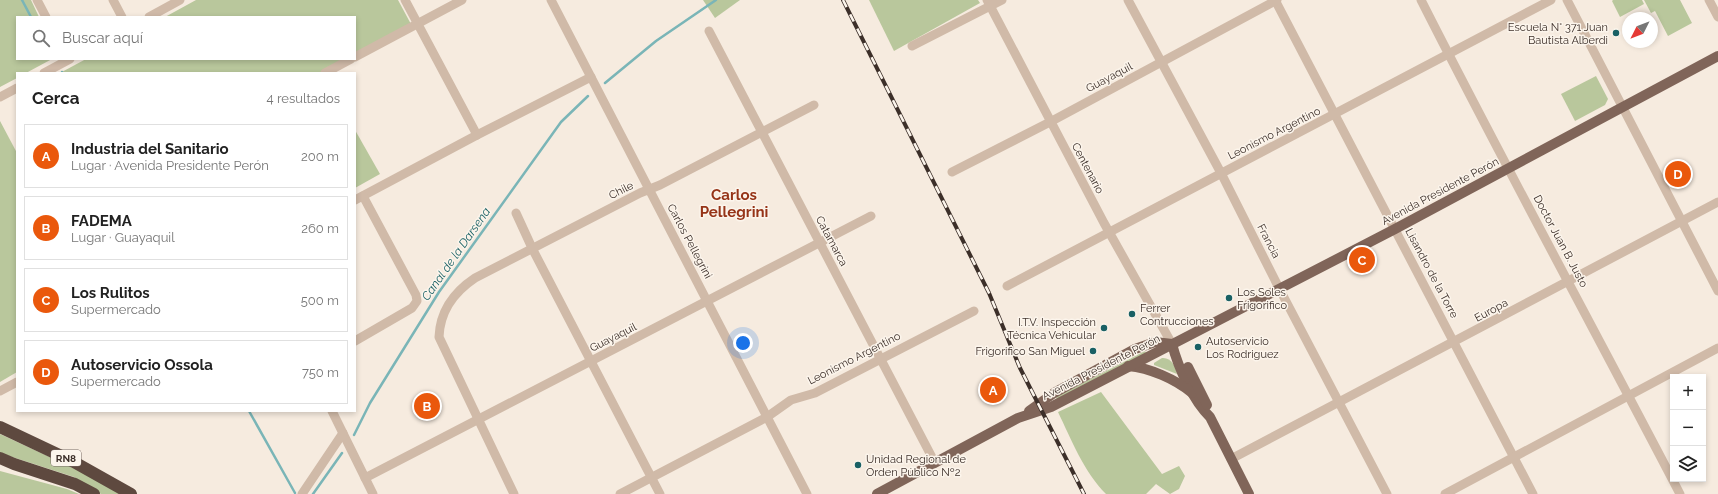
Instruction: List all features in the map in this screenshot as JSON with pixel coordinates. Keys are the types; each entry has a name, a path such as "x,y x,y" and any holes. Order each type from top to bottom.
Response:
{"highway":[{"name":"RN8","path":"0,427 74,462 131,494"},
{"name":"RN8","path":"0,458 27,469 75,484 94,494"}],"main road":[{"name":"Avenida Presidente Perón","path":"1018,418 1051,407 1395,229 1718,56"},
{"name":"Avenida Presidente Perón","path":"877,494 1018,418 1054,393 1135,349 1155,342 1172,344"},
{"path":"1172,344 1176,359 1204,412 1210,418 1249,494"},
{"path":"1172,344 1182,355 1209,408 1210,418"},
{"path":"1128,366 1138,367 1178,383 1194,394"}],"street":[{"path":"37,0 45,16"},
{"path":"113,0 121,16"},
{"path":"151,16 180,0"},
{"path":"405,0 477,135"},
{"path":"356,56 462,0"},
{"name":"Carlos Pellegrini","path":"551,0 807,494"},
{"path":"912,46 988,3 1002,0"},
{"name":"Francia","path":"1128,0 1221,173 1279,288 1387,494"},
{"name":"Guayaquil","path":"952,172 1050,122 1276,0"},
{"name":"Lisandro de la Torre","path":"1276,0 1533,494"},
{"name":"Doctor Juan B. Justo","path":"1421,0 1680,494"},
{"name":"Leonismo Argentino","path":"1007,286 1551,0"},
{"path":"1567,0 1718,291"},
{"path":"1709,0 1718,17"},
{"name":"Centenario","path":"988,3 1109,232 1172,344"},
{"name":"Catamarca","path":"709,31 935,463"},
{"path":"46,72 67,60"},
{"path":"327,72 349,60"},
{"path":"356,340 412,308 417,301 416,295 359,198 477,135 591,77"},
{"path":"0,97 16,89"},
{"name":"Chile","path":"514,494 439,337 442,318 447,306 456,293 464,285 814,105"},
{"name":"Europa","path":"1231,459 1340,403 1718,202"},
{"path":"516,213 533,250 660,494"},
{"name":"Guayaquil","path":"365,478 871,216"},
{"name":"Leonismo Argentino","path":"620,494 767,417 791,400 815,392 932,331 974,311"},
{"path":"1445,494 1718,348"},
{"path":"0,391 16,383"},
{"path":"332,412 373,494"},
{"path":"302,494 343,433"}],"green space":[{"path":"0,0 31,0 39,16 16,16 16,60 50,60 28,72 16,72 16,79 0,87"},
{"path":"196,0 398,0 412,26 356,56 356,16 167,16"},
{"path":"703,0 740,0 715,18"},
{"path":"869,0 978,0 980,3 894,51"},
{"path":"1642,0 1644,4 1629,12 1622,12 1622,16 1620,17 1612,1"},
{"path":"1644,0 1680,0 1692,23 1668,36 1658,17 1658,12 1650,12"},
{"path":"84,60 349,60 327,72 62,72"},
{"path":"1596,76 1608,99 1605,105 1575,121 1561,94"},
{"path":"0,121 16,151 16,373 0,382"},
{"path":"356,132 380,174 356,187"},
{"path":"1145,351 1146,353 1057,400 1056,397"},
{"path":"1162,358 1170,361 1176,368 1177,374 1154,365 1154,363"},
{"path":"1101,392 1162,474 1179,466 1185,476 1179,489 1170,494 1156,484 1146,494 1106,494 1098,485 1085,466 1058,412"},
{"path":"0,434 82,472 121,494 101,494 74,477 0,453"},
{"path":"0,471 67,489 79,494 0,494"}],"waterway":[{"path":"22,0 30,16"},
{"name":"Canal de la Darsena","path":"605,83 656,41 716,0"},
{"name":"Canal de la Darsena","path":"354,435 370,403 439,292 561,122 588,96"},
{"path":"250,412 295,493"},
{"name":"Canal de la Darsena","path":"313,494 342,453"}],"railway":[{"path":"843,0 989,293 1020,368 1084,494"}],"place":[{"name":"Escuela N° 371 Juan Bautista Alberdi","path":"1616,33"},
{"name":"Autoservicio Ossola","path":"1678,174"},
{"name":"Los Rulitos","path":"1362,260"},
{"name":"Los Soles Frigorifico","path":"1229,298"},
{"name":"Ferrer Contrucciones","path":"1132,314"},
{"name":"I.T.V. Inspección Técnica Vehicular","path":"1104,328"},
{"name":"Autoservicio Los Rodriguez","path":"1198,347"},
{"name":"Frigorifico San Miguel","path":"1093,351"},
{"name":"Industria del Sanitario","path":"993,390"},
{"name":"FADEMA","path":"427,406"},
{"name":"Unidad Regional de Orden Público Nº2","path":"858,465"}],"district":[{"name":"Carlos Pellegrini","path":"734,204"}]}
